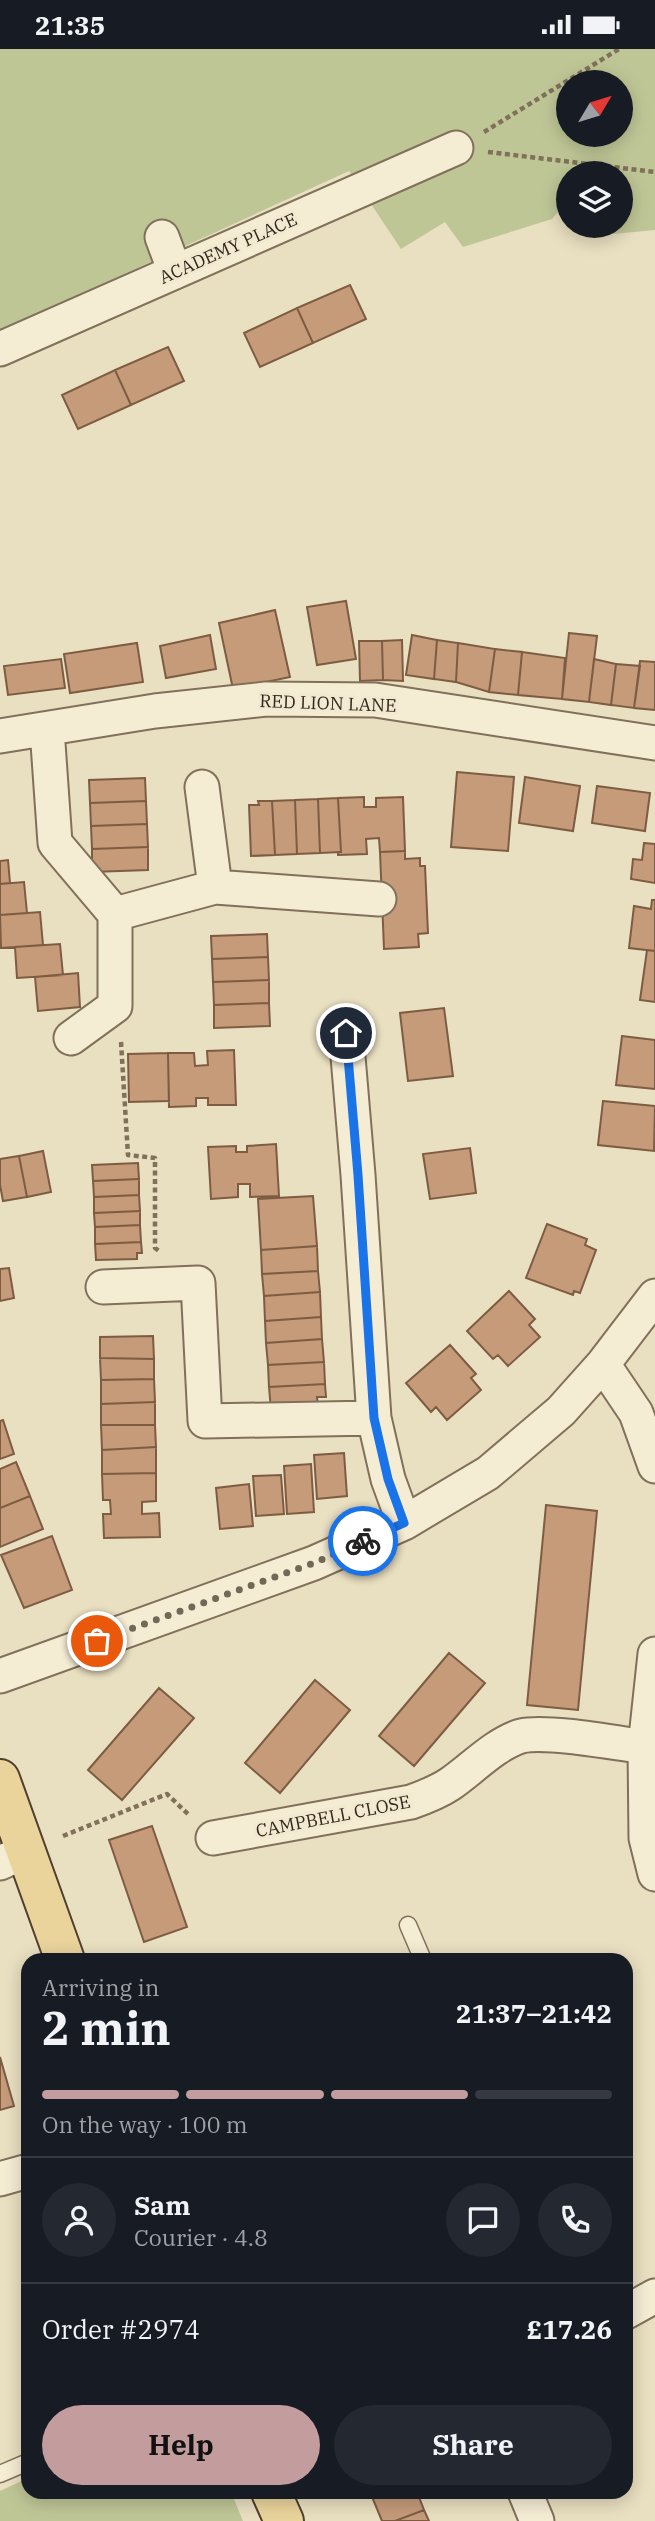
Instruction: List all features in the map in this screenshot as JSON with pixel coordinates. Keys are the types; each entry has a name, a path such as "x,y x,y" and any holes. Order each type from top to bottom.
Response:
{"main road":[{"path":"0,1779 13,1857 61,1953"},
{"path":"274,2499 284,2521"}],"street":[{"name":"ACADEMY PLACE","path":"0,349 456,148"},
{"path":"162,237 175,272"},
{"name":"RED LION LANE","path":"0,736 155,711 266,699 375,700 655,743"},
{"path":"47,729 55,843 115,914 115,1006 71,1038"},
{"path":"202,787 215,887"},
{"path":"115,914 215,887 379,899"},
{"path":"346,1033 374,1418 388,1479 404,1523"},
{"path":"103,1287 198,1283 205,1421 374,1418"},
{"path":"0,1676 314,1563 404,1523 488,1473 561,1411 603,1364 655,1296"},
{"path":"603,1364 636,1412 655,1466"},
{"path":"655,1654 645,1747 646,1838 655,1874"},
{"name":"CAMPBELL CLOSE","path":"213,1838 411,1803 449,1785 505,1744 522,1736 541,1735 645,1747"},
{"path":"0,2179 21,2173"},
{"path":"633,2308 655,2296"},
{"path":"528,2499 537,2521"}],"lane":[{"path":"408,1925 420,1953"},
{"path":"0,2475 21,2465"}],"path":[{"path":"456,148 535,103 619,49"},
{"path":"456,148 655,172"},
{"path":"122,1053 128,1155 155,1158 155,1248 198,1283"},
{"path":"63,1836 167,1794 213,1838"}],"green space":[{"path":"0,49 655,49 655,230 633,232 633,161 556,161 556,214 552,219 463,247 445,222 401,249 349,171 0,331"},
{"path":"21,2481 21,2499 234,2499 243,2521 0,2521 0,2491"}],"building":[{"path":"350,285 366,319 313,343 297,308"},
{"path":"297,308 313,343 260,367 244,333"},
{"path":"168,347 184,381 131,405 115,370"},
{"path":"115,370 131,405 78,429 62,395"},
{"path":"346,601 356,659 317,665 307,607"},
{"path":"275,610 290,677 233,689 219,623"},
{"path":"569,633 597,636 589,702 562,699"},
{"path":"210,635 216,669 166,678 160,646"},
{"path":"412,635 437,640 434,679 406,675"},
{"path":"402,640 403,681 383,680 382,641"},
{"path":"437,640 458,643 456,682 434,679"},
{"path":"359,641 382,641 383,680 360,681"},
{"path":"137,643 143,682 70,693 64,654"},
{"path":"458,643 495,649 489,692 456,682"},
{"path":"495,649 522,652 518,695 489,692"},
{"path":"522,652 565,658 562,699 518,695"},
{"path":"61,659 65,688 8,695 4,666"},
{"path":"594,659 616,664 611,705 589,702"},
{"path":"640,661 655,662 655,710 634,708"},
{"path":"616,664 640,666 634,708 611,705"},
{"path":"457,772 514,777 508,851 451,847"},
{"path":"525,777 580,786 573,831 519,823"},
{"path":"145,778 146,801 90,803 89,780"},
{"path":"597,786 650,793 645,831 592,823"},
{"path":"364,797 364,807 376,807 376,798 403,797 405,851 380,852 379,838 366,839 367,854 338,855 338,852 341,852 338,798"},
{"path":"338,798 341,852 320,853 318,799"},
{"path":"318,799 320,853 297,854 295,800"},
{"path":"295,800 297,854 275,855 272,801"},
{"path":"146,801 147,824 91,826 90,803"},
{"path":"258,801 272,801 275,855 251,856 249,805 259,805"},
{"path":"147,824 148,847 92,849 91,826"},
{"path":"644,843 655,844 655,883 631,879 633,859 642,860"},
{"path":"148,847 148,870 92,872 92,849"},
{"path":"405,851 405,859 420,858 420,866 425,866 428,933 418,934 419,947 384,949 380,852"},
{"path":"8,860 10,883 0,884 0,861"},
{"path":"24,882 27,913 0,915 0,884"},
{"path":"652,900 655,900 655,951 629,948 634,906 651,909"},
{"path":"40,912 43,945 1,948 0,915"},
{"path":"267,934 268,957 212,959 211,936"},
{"path":"60,944 63,975 17,978 15,947"},
{"path":"647,950 655,951 655,1002 640,1000"},
{"path":"268,957 269,980 213,982 212,959"},
{"path":"78,973 80,1007 38,1011 35,977"},
{"path":"269,980 269,1003 214,1005 213,982"},
{"path":"269,1003 270,1026 214,1028 214,1005"},
{"path":"444,1008 453,1076 408,1081 400,1013"},
{"path":"622,1036 655,1040 655,1089 616,1085"},
{"path":"234,1050 236,1105 208,1105 208,1098 196,1098 196,1106 169,1107 168,1053 194,1053 195,1066 208,1065 207,1051"},
{"path":"168,1053 169,1101 129,1102 128,1054"},
{"path":"603,1101 655,1106 654,1151 598,1145"},
{"path":"276,1144 279,1196 250,1197 250,1184 238,1184 238,1197 211,1199 208,1147 236,1146 236,1152 247,1152 247,1146"},
{"path":"470,1148 476,1193 430,1199 423,1154"},
{"path":"43,1151 51,1192 27,1197 19,1156"},
{"path":"19,1156 27,1197 3,1201 0,1159"},
{"path":"138,1163 139,1179 93,1181 92,1165"},
{"path":"139,1179 139,1195 94,1197 93,1181"},
{"path":"139,1195 140,1211 94,1213 94,1197"},
{"path":"313,1196 317,1246 261,1250 258,1199"},
{"path":"140,1211 140,1225 95,1227 94,1213"},
{"path":"547,1224 587,1239 585,1245 596,1250 580,1293 574,1291 573,1295 526,1278"},
{"path":"140,1225 141,1242 95,1244 95,1227"},
{"path":"141,1242 142,1253 137,1253 137,1259 96,1260 95,1244"},
{"path":"317,1246 318,1271 262,1274 261,1250"},
{"path":"9,1268 14,1298 0,1301 0,1269"},
{"path":"318,1271 320,1292 264,1296 262,1274"},
{"path":"509,1291 535,1319 529,1325 540,1337 508,1366 498,1355 493,1359 467,1331"},
{"path":"320,1292 321,1317 265,1321 264,1296"},
{"path":"321,1317 322,1339 266,1343 265,1321"},
{"path":"153,1336 154,1359 100,1358 100,1337"},
{"path":"322,1339 324,1362 268,1365 266,1343"},
{"path":"450,1345 476,1374 471,1378 481,1390 447,1420 436,1407 431,1412 406,1383"},
{"path":"100,1358 154,1359 154,1379 101,1380"},
{"path":"324,1362 325,1384 269,1387 268,1365"},
{"path":"154,1379 155,1402 101,1404 101,1380"},
{"path":"325,1384 326,1397 317,1397 318,1407 271,1410 269,1387"},
{"path":"155,1402 155,1425 101,1425 101,1404"},
{"path":"3,1420 14,1454 0,1459 0,1421"},
{"path":"101,1425 155,1425 156,1447 102,1450"},
{"path":"156,1447 156,1473 102,1474 102,1450"},
{"path":"344,1453 347,1496 317,1499 314,1455"},
{"path":"16,1462 30,1496 0,1508 0,1469"},
{"path":"311,1464 314,1512 287,1514 284,1466"},
{"path":"156,1473 156,1501 142,1502 142,1514 159,1513 160,1537 104,1538 103,1514 111,1514 110,1500 103,1500 102,1474"},
{"path":"281,1475 284,1514 256,1516 253,1476"},
{"path":"249,1484 253,1526 220,1529 216,1488"},
{"path":"30,1496 43,1529 0,1547 0,1508"},
{"path":"546,1505 597,1511 578,1710 527,1705"},
{"path":"52,1536 72,1590 24,1608 1,1555"},
{"path":"449,1653 485,1683 414,1766 379,1736"},
{"path":"315,1680 350,1710 280,1793 245,1763"},
{"path":"159,1688 194,1718 122,1800 88,1770"},
{"path":"152,1826 187,1927 144,1942 109,1840"},
{"path":"0,2057 14,2106 0,2110"},
{"path":"373,2499 420,2499 424,2510 395,2521 382,2521"},
{"path":"424,2510 429,2521 395,2521"}],"way so far":[{"path":"97,1641 314,1563 363,1541"}],"route":[{"path":"346,1033 374,1418 388,1479 404,1523 363,1541"}]}
